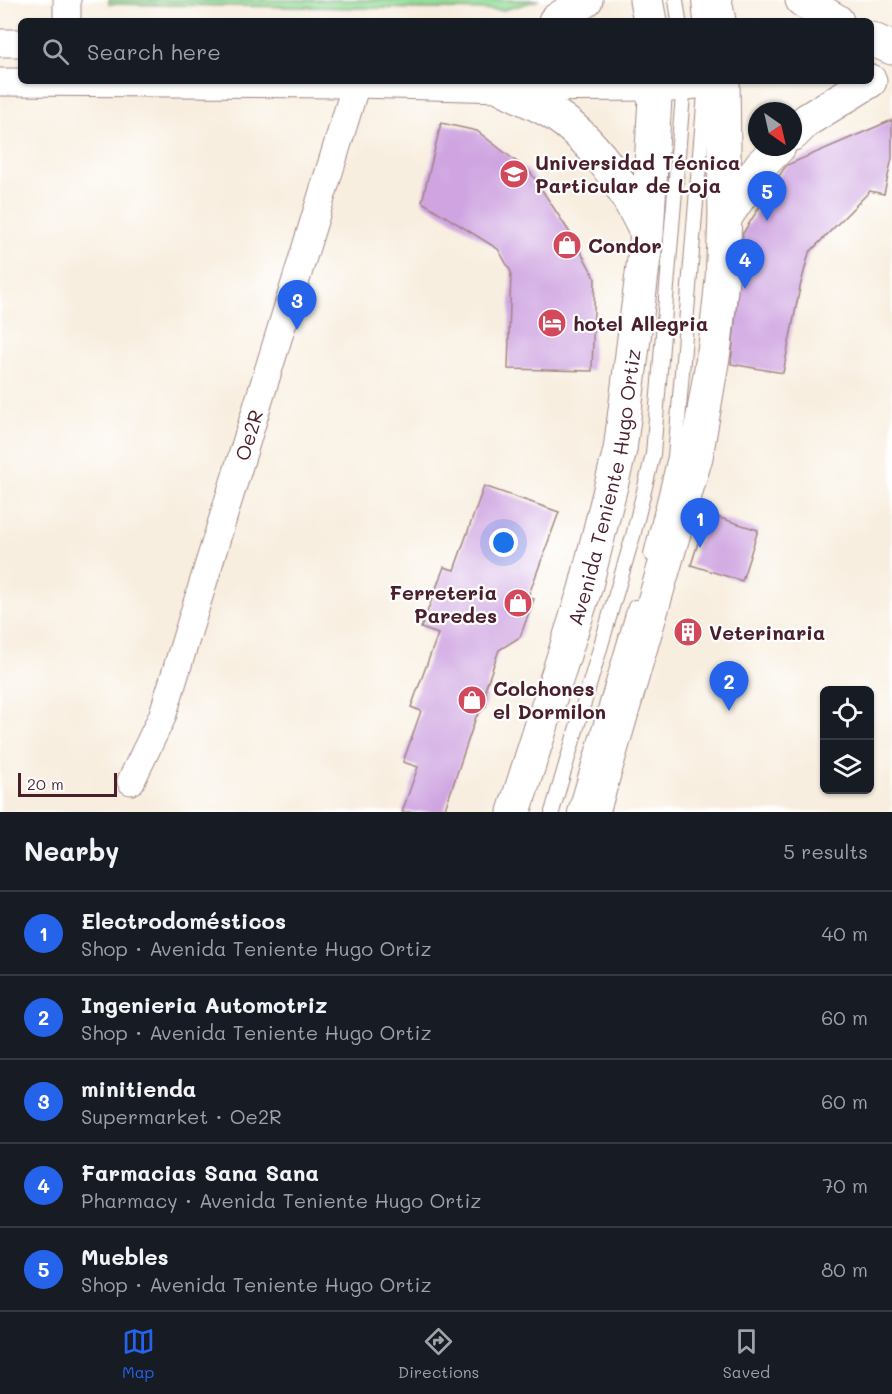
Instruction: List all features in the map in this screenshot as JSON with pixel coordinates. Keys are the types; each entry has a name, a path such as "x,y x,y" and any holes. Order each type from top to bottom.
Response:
{"main road":[{"path":"559,18 586,0"},
{"path":"646,0 649,18"},
{"path":"715,0 718,18"},
{"path":"802,0 832,18"},
{"path":"874,40 892,48"},
{"path":"874,54 892,57"},
{"path":"874,80 892,72"},
{"name":"Avenida Teniente Hugo Ortiz","path":"514,812 585,589 620,450 647,234 682,84"},
{"path":"593,812 696,457 716,345 725,218 723,84"},
{"path":"802,125 866,84"},
{"path":"503,88 550,112 591,146 624,187 647,234"},
{"path":"725,218 761,165 770,156"}],"street":[{"path":"67,0 67,18"},
{"path":"0,43 18,43"},
{"path":"0,82 18,82"},
{"path":"356,84 503,88 622,84"},
{"name":"Oe2R","path":"131,781 162,717 356,84"}],"lane":[{"path":"676,0 679,18"},
{"path":"699,0 701,18"},
{"path":"648,564 675,457 682,84"},
{"path":"552,812 633,536 653,454 682,84"},
{"path":"575,812 638,598"}],"green space":[{"path":"109,0 539,0 503,10 109,4"}],"building":[{"path":"892,120 892,158 884,194 870,191 809,253 783,373 731,364 743,233 783,170 787,165"},
{"path":"441,123 477,131 531,173 572,236 595,278 592,371 508,369 511,272 498,249 422,202"},
{"path":"484,486 559,512 528,597 534,599 520,637 499,650 486,687 486,706 476,717 444,812 402,812 418,767 403,762 421,711 411,707 438,634 421,628 444,567 454,570"},
{"path":"707,514 758,530 742,581 691,565"}],"place":[{"name":"Universidad Técnica Particular de Loja","path":"514,174"},
{"name":"Muebles","path":"767,221"},
{"name":"Condor","path":"567,245"},
{"name":"Farmacias Sana Sana","path":"745,289"},
{"name":"hotel Allegria","path":"552,323"},
{"name":"minitienda","path":"297,330"},
{"name":"Electrodomésticos","path":"700,548"},
{"name":"Ferreteria Paredes","path":"518,603"},
{"name":"Veterinaria","path":"688,632"},
{"name":"Colchones el Dormilon","path":"472,700"},
{"name":"Ingenieria Automotriz","path":"729,711"}]}
